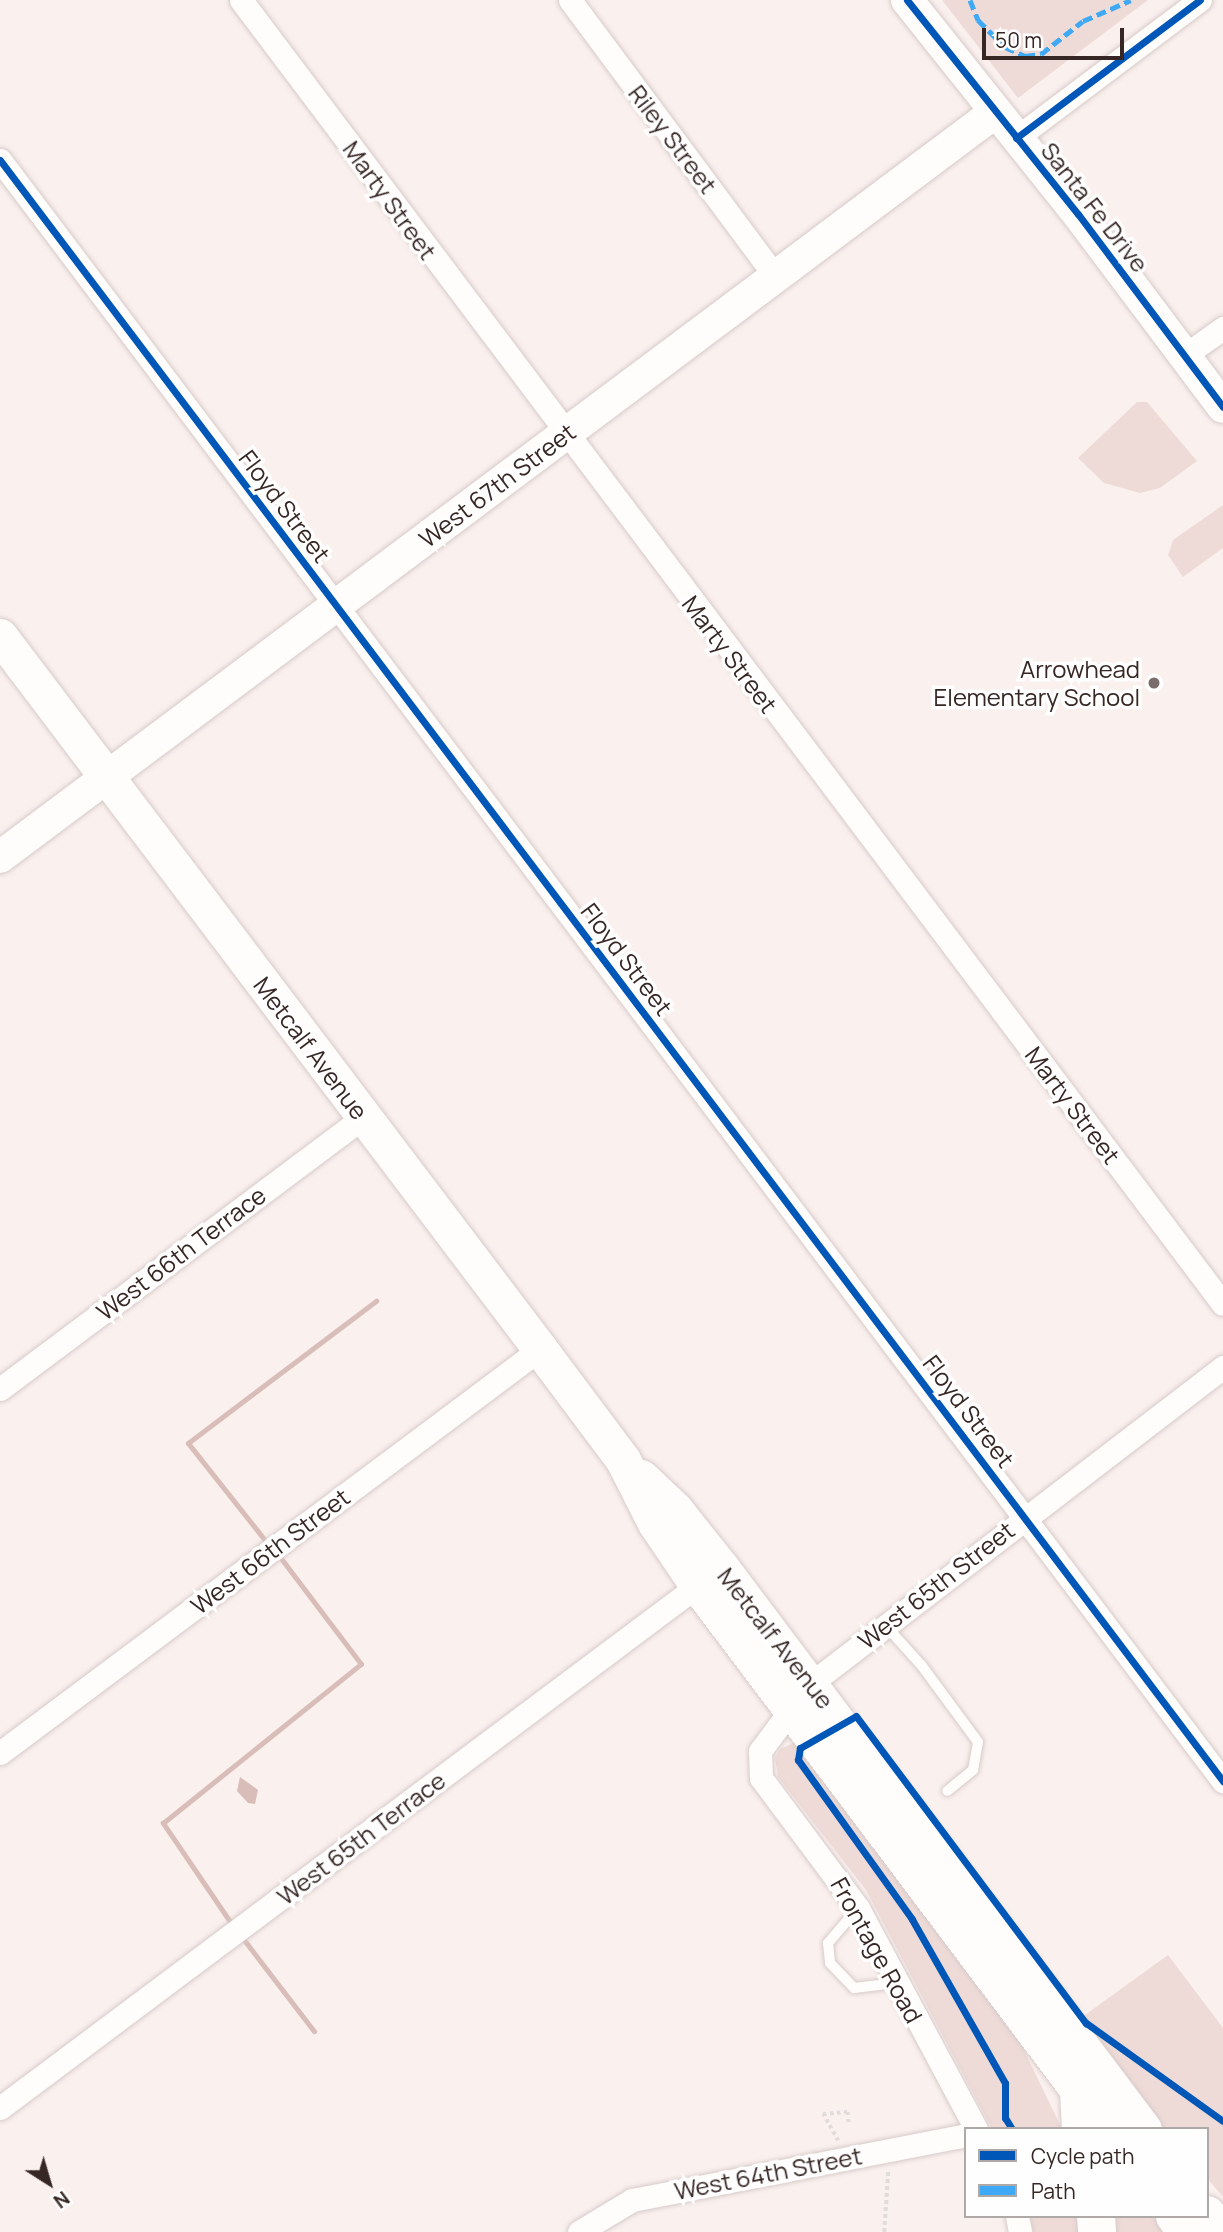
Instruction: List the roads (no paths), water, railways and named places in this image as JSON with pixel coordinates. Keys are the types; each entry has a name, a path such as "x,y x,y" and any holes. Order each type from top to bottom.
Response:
{"highway":[{"path":"1079,2091 1081,2127"}],"main road":[{"name":"Metcalf Avenue","path":"0,636 623,1460 655,1523 709,1576 800,1696 1142,2127"},
{"name":"Metcalf Avenue","path":"800,1696 1106,2127"},
{"path":"1209,2216 1222,2232"}],"street":[{"name":"Marty Street","path":"241,0 565,435 1223,1304"},
{"name":"Riley Street","path":"570,0 775,277"},
{"name":"Santa Fe Drive","path":"907,0 1223,407"},
{"path":"1016,138 1200,0"},
{"name":"West 67th Street","path":"0,857 994,113"},
{"name":"Floyd Street","path":"0,160 1223,1781"},
{"path":"1185,355 1223,328"},
{"name":"West 66th Terrace","path":"0,1389 363,1117"},
{"name":"West 66th Street","path":"0,1753 540,1349"},
{"name":"West 65th Street","path":"800,1696 1024,1517 1223,1367"},
{"name":"West 65th Terrace","path":"0,2108 709,1576"},
{"name":"Frontage Road","path":"800,1696 760,1751 761,1778 858,1908 975,2127"},
{"name":"West 64th Street","path":"579,2232 632,2200 964,2135"}],"lane":[{"path":"886,1626 922,1665 978,1742 973,1770 947,1791"},
{"path":"858,1908 828,1943 831,1963 854,1988 897,1983"}],"waterway":[{"path":"268,1544 188,1443 376,1301"},
{"path":"233,1926 163,1823 361,1664 277,1553"},
{"path":"241,1936 314,2031"}],"place":[{"name":"Arrowhead Elementary School","path":"1154,683"}]}
